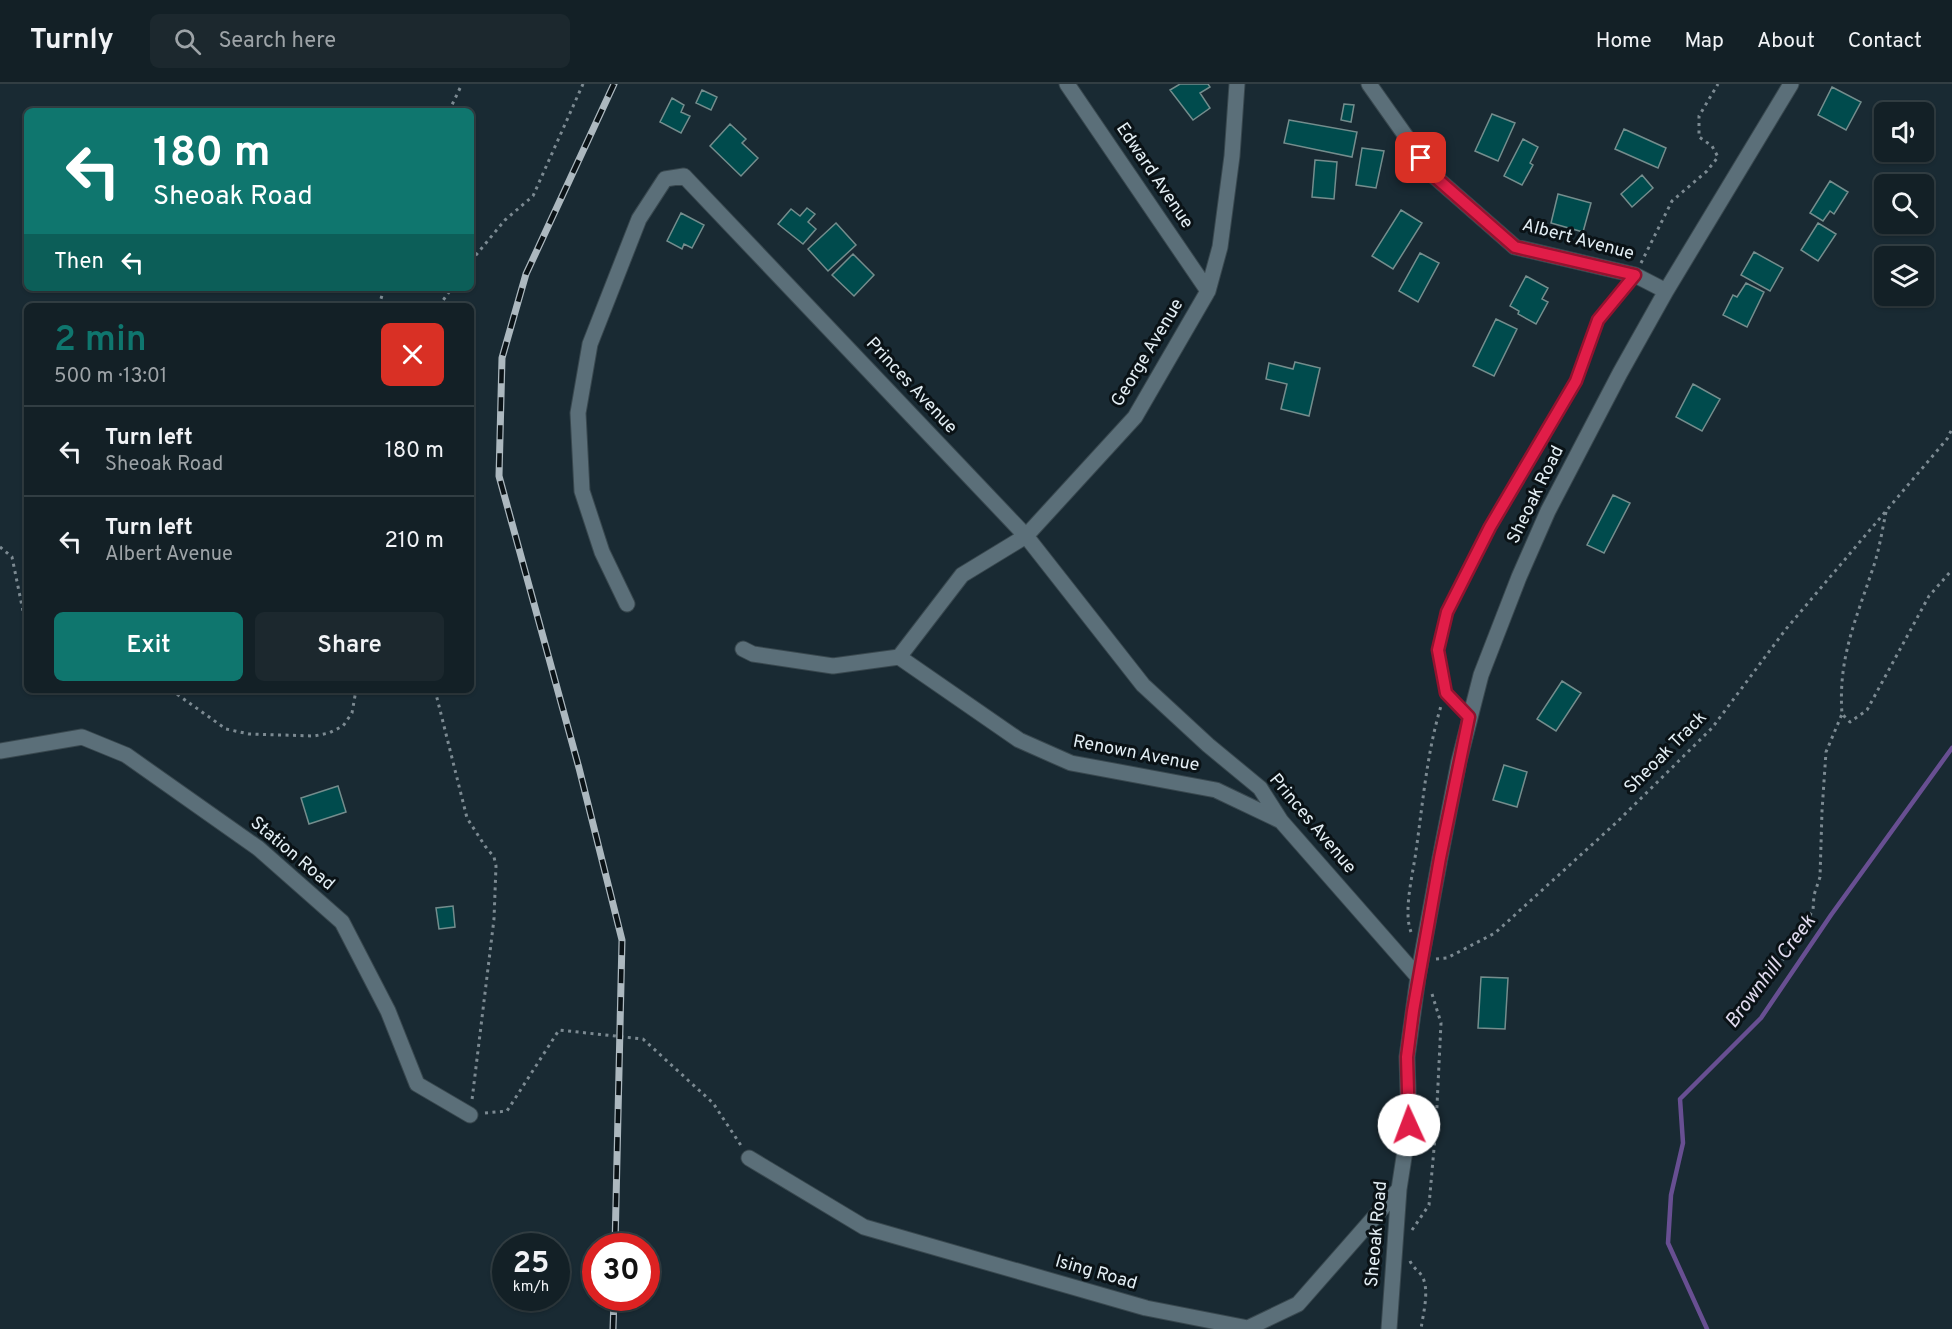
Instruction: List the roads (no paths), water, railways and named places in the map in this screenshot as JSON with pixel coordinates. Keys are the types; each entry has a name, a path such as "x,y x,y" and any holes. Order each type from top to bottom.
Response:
{"street":[{"name":"Edward Avenue","path":"1067,84 1208,291"},
{"name":"George Avenue","path":"898,657 962,575 1026,537 1134,417 1208,291 1220,247 1232,156 1237,84"},
{"name":"Albert Avenue","path":"1369,84 1434,176 1515,247 1635,275 1666,291"},
{"name":"Sheoak Road","path":"1389,1329 1399,1189 1409,1125 1407,1057 1418,977 1469,717 1494,637 1548,511 1620,373 1666,291 1791,84"},
{"name":"Princes Avenue","path":"627,604 602,552 582,491 578,413 590,344 639,219 665,179 684,176 1026,537 1143,685 1208,746 1260,788 1281,821 1418,977"},
{"path":"743,649 753,654 833,666 898,657"},
{"name":"Renown Avenue","path":"898,657 1019,740 1071,764 1216,790 1281,821"},
{"name":"Station Road","path":"0,751 82,737 126,755 258,848 342,922 388,1011 417,1084 470,1115"},
{"name":"Ising Road","path":"749,1158 864,1227 1146,1308 1248,1328 1298,1304 1399,1189"}],"lane":[{"name":"Sheoak Road","path":"1469,717 1446,693 1438,650 1447,612 1490,527 1576,381 1598,320 1635,275"}],"waterway":[{"name":"Brownhill Creek","path":"1707,1329 1668,1243 1671,1195 1683,1143 1680,1099 1761,1018 1831,915 1952,748"}],"railway":[{"path":"614,84 526,274 502,358 499,476 579,768 622,940 615,1233"},
{"path":"613,1329 614,1311"}]}
